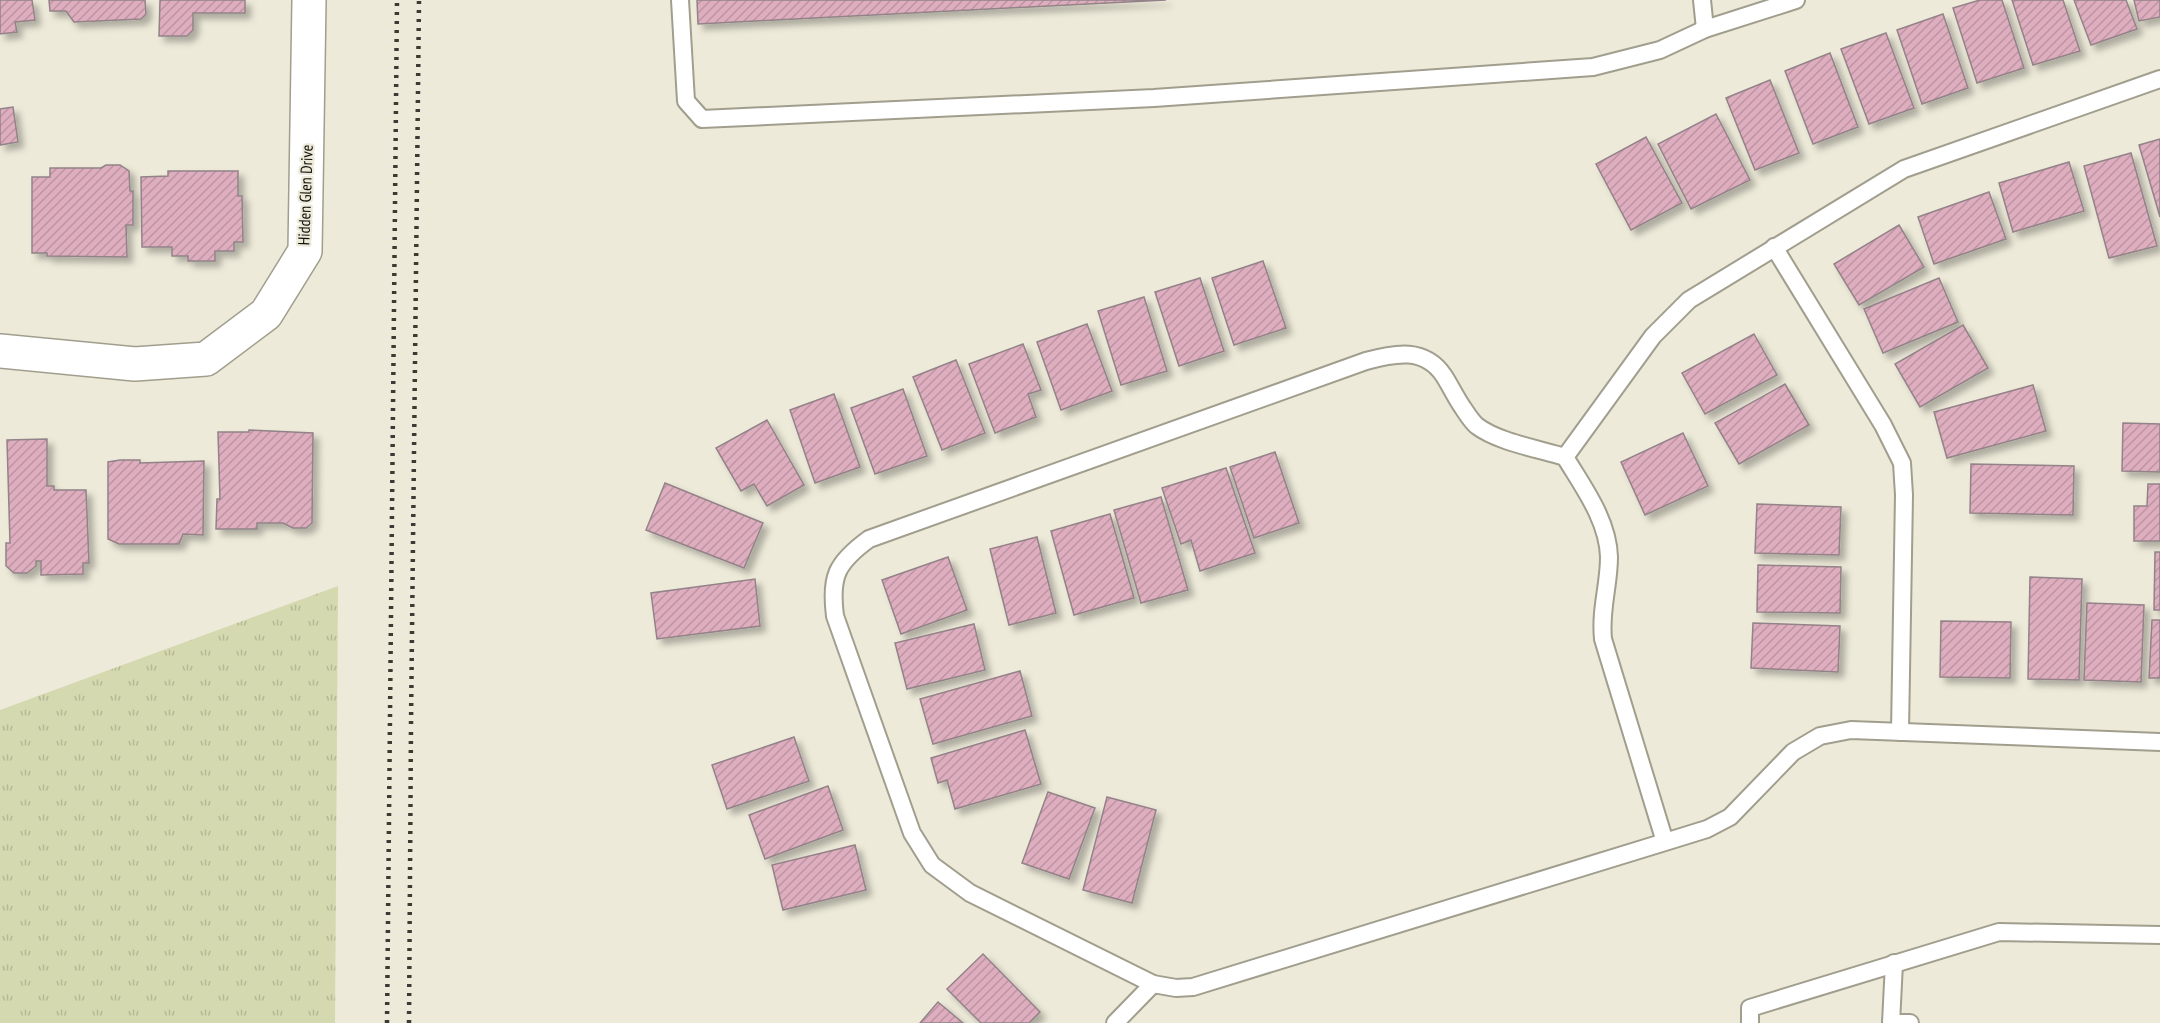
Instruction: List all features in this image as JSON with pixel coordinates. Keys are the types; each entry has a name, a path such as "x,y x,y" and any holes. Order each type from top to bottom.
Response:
{"street":[{"name":"Hidden Glen Drive","path":"0,351 135,364 206,359 266,314 305,251 309,0"}],"lane":[{"path":"680,0 686,101 702,119 1154,98 1593,67 1660,50 1705,29 1796,0"},
{"path":"1702,0 1705,29"},
{"path":"1565,457 1653,336 1673,313 1689,300 1904,169 2160,79"},
{"path":"1774,247 1883,425 1902,463 1904,495 1900,732"},
{"path":"1665,842 1603,639 1601,616 1609,557 1605,530 1565,457 1476,426 1459,403 1443,374 1426,359 1413,353 1390,354 869,539 850,553 838,568 832,590 834,616 912,833 932,865 970,893 1152,984 1176,988 1193,987 1665,842 1707,829 1730,818 1793,752 1820,736 1851,730 2160,742"},
{"path":"1749,1023 1750,1008 1999,932 2160,935"},
{"path":"1894,963 1891,1023 1910,1023"},
{"path":"1115,1023 1152,984"}],"green space":[{"path":"338,586 335,1023 0,1023 0,710"}],"building":[{"path":"0,0 32,0 35,20 15,22 17,32 0,34"},
{"path":"49,0 145,0 146,14 141,19 74,22 66,11 50,11"},
{"path":"160,0 245,0 245,13 193,13 193,30 187,36 159,36"},
{"path":"697,0 1166,0 698,24"},
{"path":"1980,0 2002,0 2024,68 1977,83 1953,8"},
{"path":"2012,0 2063,0 2080,51 2033,65"},
{"path":"2074,0 2126,0 2137,29 2091,45"},
{"path":"2134,0 2160,0 2160,17 2139,21"},
{"path":"1943,14 1968,88 1922,104 1897,30"},
{"path":"1886,33 1914,108 1869,124 1841,49"},
{"path":"1830,53 1858,127 1813,144 1785,71"},
{"path":"1770,80 1799,153 1755,170 1726,98"},
{"path":"13,107 18,142 0,145 0,109"},
{"path":"1716,114 1750,180 1691,209 1658,144"},
{"path":"1646,137 1682,203 1631,230 1596,164"},
{"path":"2160,139 2160,217 2139,145"},
{"path":"2131,153 2157,246 2109,258 2084,166"},
{"path":"2069,162 2084,211 2013,232 1999,183"},
{"path":"106,165 120,165 129,171 130,191 133,191 133,225 126,225 127,257 47,256 47,253 32,253 32,177 50,177 50,168 101,168"},
{"path":"168,171 238,171 238,196 242,196 243,242 234,242 234,251 215,251 215,261 188,261 188,256 172,256 172,247 142,247 141,177 168,176"},
{"path":"1989,192 2006,239 1934,264 1918,217"},
{"path":"1899,225 1924,267 1859,305 1834,264"},
{"path":"1263,261 1286,328 1234,345 1212,278"},
{"path":"1200,278 1224,351 1179,366 1155,292"},
{"path":"1939,278 1958,322 1883,353 1864,309"},
{"path":"1144,297 1167,371 1121,385 1098,311"},
{"path":"1087,324 1112,391 1061,410 1037,342"},
{"path":"1963,325 1988,368 1920,407 1895,364"},
{"path":"1754,334 1777,375 1705,414 1682,373"},
{"path":"1023,344 1041,390 1028,394 1036,417 995,433 969,364"},
{"path":"956,360 985,433 942,450 913,377"},
{"path":"1785,384 1809,425 1739,464 1715,423"},
{"path":"2033,385 2046,431 1947,458 1934,412"},
{"path":"903,389 927,456 875,474 851,408"},
{"path":"834,394 860,467 815,483 790,410"},
{"path":"767,420 804,485 767,506 754,484 741,491 716,448"},
{"path":"2123,423 2160,424 2160,472 2122,471"},
{"path":"249,430 313,433 312,523 306,528 293,528 283,523 257,523 257,529 216,529 217,499 220,499 218,432 249,432"},
{"path":"1683,433 1708,486 1645,515 1621,462"},
{"path":"47,439 47,486 54,486 54,490 86,490 89,563 83,563 83,574 41,575 41,561 36,561 36,566 27,573 14,573 6,566 6,543 10,543 7,440"},
{"path":"1275,452 1299,523 1254,538 1230,467"},
{"path":"140,460 140,463 204,461 203,535 183,534 179,544 119,544 108,539 108,462"},
{"path":"1971,464 2074,466 2073,515 1970,513"},
{"path":"1226,468 1255,553 1200,571 1191,540 1181,544 1162,488"},
{"path":"665,483 763,523 744,568 646,530"},
{"path":"2148,484 2160,484 2160,541 2134,541 2134,506 2147,506"},
{"path":"1161,497 1188,590 1141,603 1114,510"},
{"path":"1757,504 1841,507 1839,555 1755,553"},
{"path":"1110,514 1134,598 1074,615 1051,531"},
{"path":"1037,537 1056,613 1009,625 990,549"},
{"path":"2155,552 2160,552 2160,610 2154,610"},
{"path":"948,557 967,610 901,634 882,580"},
{"path":"1758,565 1841,567 1840,613 1757,612"},
{"path":"2030,577 2082,579 2079,680 2028,679"},
{"path":"755,579 760,626 657,639 651,593"},
{"path":"2087,603 2144,605 2141,682 2084,680"},
{"path":"2152,620 2160,620 2160,678 2149,678"},
{"path":"1941,621 2011,622 2010,678 1940,677"},
{"path":"1753,623 1840,626 1838,672 1751,668"},
{"path":"974,624 985,670 907,689 895,643"},
{"path":"1020,671 1032,716 933,744 920,699"},
{"path":"1025,730 1041,784 955,809 947,780 938,783 931,758"},
{"path":"794,737 809,781 727,809 712,765"},
{"path":"828,786 843,830 765,859 749,815"},
{"path":"1048,792 1095,808 1069,879 1022,863"},
{"path":"1107,797 1156,810 1132,903 1083,890"},
{"path":"855,845 866,890 783,910 772,865"},
{"path":"983,954 1040,1012 1029,1023 981,1023 947,989"},
{"path":"938,1002 963,1023 920,1023"}],"railway":[{"path":"387,1023 397,0"},
{"path":"411,724 419,0"},
{"path":"409,1023 411,727"}]}
